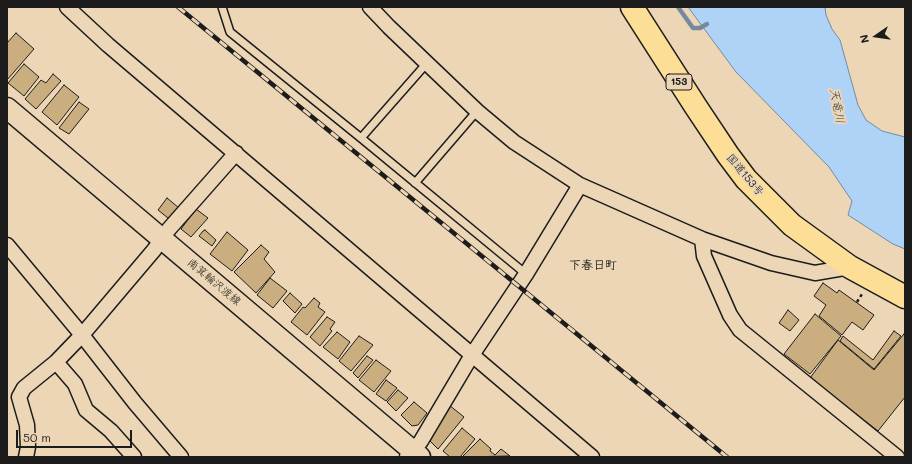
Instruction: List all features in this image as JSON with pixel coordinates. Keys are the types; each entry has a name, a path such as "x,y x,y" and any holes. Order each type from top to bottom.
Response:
{"highway":[{"name":"国道153号","path":"632,7 728,155 746,179 792,225 850,267 905,297"}],"main road":[{"name":"南箕輪沢渡線","path":"7,108 162,238 413,455"}],"street":[{"path":"67,7 108,44 592,457"},
{"path":"370,7 389,27 478,111 514,142 580,185 702,239 771,263 815,273 850,267"},
{"path":"26,457 28,447 27,425 19,397 24,388 56,362 82,335 162,238 236,153"},
{"path":"413,455 472,355 526,274 580,185"},
{"path":"702,239 704,256 730,315 740,330 897,457"},
{"path":"7,245 82,335 135,403 181,457"},
{"path":"56,362 75,384 86,410 111,431 134,457"}],"lane":[{"path":"222,7 230,32 526,274"},
{"path":"361,138 427,63"},
{"path":"415,183 478,111"}],"path":[{"path":"857,302 865,291"}],"water":[{"name":"天竜川","path":"688,7 825,7 826,15 832,29 840,40 858,105 866,120 882,131 905,137 905,249 893,244 848,215 852,201 829,167 736,72"}],"building":[{"path":"16,33 34,49 7,80 7,43"},
{"path":"24,64 39,77 24,96 8,83"},
{"path":"53,74 61,81 36,109 25,99 41,80 46,83"},
{"path":"64,85 79,97 57,125 42,112"},
{"path":"79,102 89,109 69,134 59,128"},
{"path":"167,198 179,208 171,218 168,218 158,210"},
{"path":"196,209 208,218 191,237 181,229"},
{"path":"205,230 216,240 212,246 199,236"},
{"path":"227,232 248,250 232,271 210,254"},
{"path":"261,245 269,252 264,259 275,272 256,293 234,272"},
{"path":"270,278 287,291 273,308 257,295"},
{"path":"823,283 837,293 839,290 874,315 863,330 852,322 842,335 819,316 826,305 814,296"},
{"path":"290,293 302,304 295,313 283,301"},
{"path":"314,298 320,303 318,307 325,312 307,335 291,322 303,307 305,308"},
{"path":"788,310 799,320 790,331 779,323"},
{"path":"815,314 841,336 810,374 784,354"},
{"path":"327,317 335,322 330,329 332,331 320,346 310,337"},
{"path":"894,331 901,336 874,369 840,341 843,336 873,360"},
{"path":"337,332 350,342 338,359 323,347"},
{"path":"904,334 905,397 878,431 810,378 838,340 874,370"},
{"path":"359,336 373,345 351,371 339,361"},
{"path":"367,356 373,360 358,378 353,373"},
{"path":"376,360 391,371 374,392 359,380"},
{"path":"386,380 397,388 386,401 376,394"},
{"path":"398,390 408,398 396,411 387,402"},
{"path":"414,402 427,413 418,425 412,426 401,415"},
{"path":"449,405 464,417 438,449 429,440"},
{"path":"462,428 475,439 460,457 450,457 443,451"},
{"path":"480,439 495,455 501,449 510,456 462,457"}],"waterway":[{"path":"678,7 693,28 700,28 707,24"}],"railway":[{"path":"178,7 727,457"}],"district":[{"name":"下春日町","path":"593,265"}]}
